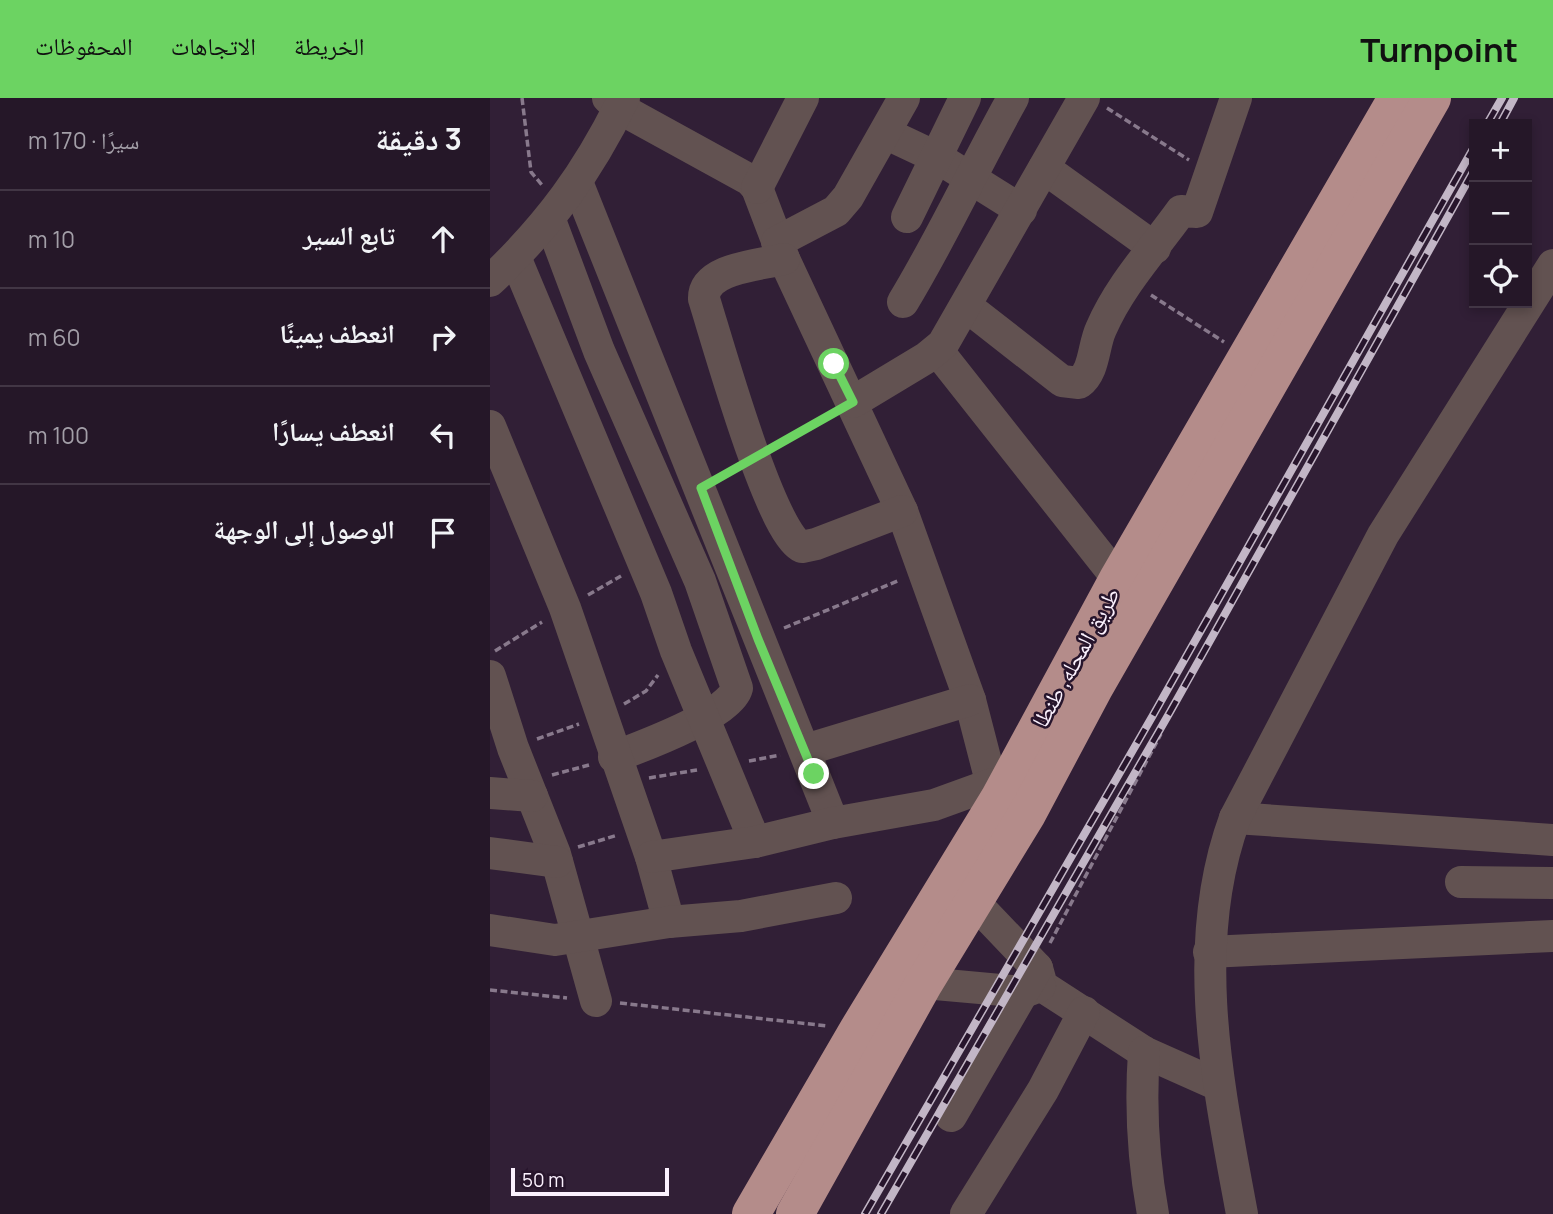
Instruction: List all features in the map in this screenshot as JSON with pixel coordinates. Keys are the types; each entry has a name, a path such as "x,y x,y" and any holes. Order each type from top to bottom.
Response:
{"highway":[{"name":"طريق المحله, طنطا","path":"751,1214 858,1030 1006,799 1118,579 1397,98"},
{"name":"طريق المحله, طنطا","path":"795,1214 924,983 975,903 1006,799 1094,688 1432,98"}],"street":[{"path":"757,188 803,98"},
{"path":"902,511 802,547 789,538 755,460 704,299 704,289 708,281 781,250 836,211 854,189 904,98"},
{"path":"907,218 965,98"},
{"path":"902,302 934,250 969,177 1013,98"},
{"path":"966,306 1062,381 1079,383 1087,378 1102,327 1128,281 1181,211 1197,212 1237,98"},
{"path":"490,281 565,200 617,101 735,171 757,188 781,250 902,511 1006,799 948,802 833,823 755,842 645,842"},
{"path":"853,402 937,350 966,306 1044,168 1093,102"},
{"path":"885,133 938,158 1021,210"},
{"path":"1044,168 1155,248"},
{"path":"565,200 701,488 758,639 833,823"},
{"path":"565,200 599,351 699,581 736,682 732,699 619,770"},
{"path":"515,257 644,563 676,651 755,842"},
{"path":"1242,1214 1207,1081 1209,952 1215,886 1235,818 1383,535 1553,265"},
{"path":"937,350 1118,579"},
{"path":"490,426 565,608 600,717 645,842 669,922"},
{"path":"490,676 496,715 513,748 556,858 596,1001"},
{"path":"805,750 970,700"},
{"path":"490,793 530,789"},
{"path":"1235,818 1553,840"},
{"path":"490,853 556,858"},
{"path":"1461,882 1553,883"},
{"path":"490,930 547,941 669,922 741,916 836,898"},
{"path":"975,903 1034,982 1154,1057 1207,1081"},
{"path":"1209,952 1553,936"},
{"path":"924,983 1034,982"},
{"path":"951,1116 1034,982"},
{"path":"966,1214 1043,1090 1084,1012"},
{"path":"1153,1214 1144,1162 1141,1100 1154,1057"}],"path":[{"path":"522,98 533,178 565,200"},
{"path":"1093,102 1211,175"},
{"path":"1128,281 1246,356"},
{"path":"755,460 853,402"},
{"path":"490,654 644,563"},
{"path":"758,639 924,570"},
{"path":"513,748 600,717 646,691 676,651"},
{"path":"1034,982 1161,734"},
{"path":"530,789 619,770 723,766 805,750"},
{"path":"556,858 645,842"},
{"path":"490,990 858,1030"}],"railway":[{"path":"1490,119 1502,98"},
{"path":"1503,119 1514,98"},
{"path":"865,1214 1152,717 1469,156"},
{"path":"881,1214 1170,712 1469,179"}],"route":[{"path":"814,774 758,639 701,488 755,460 853,402 834,364"}]}
